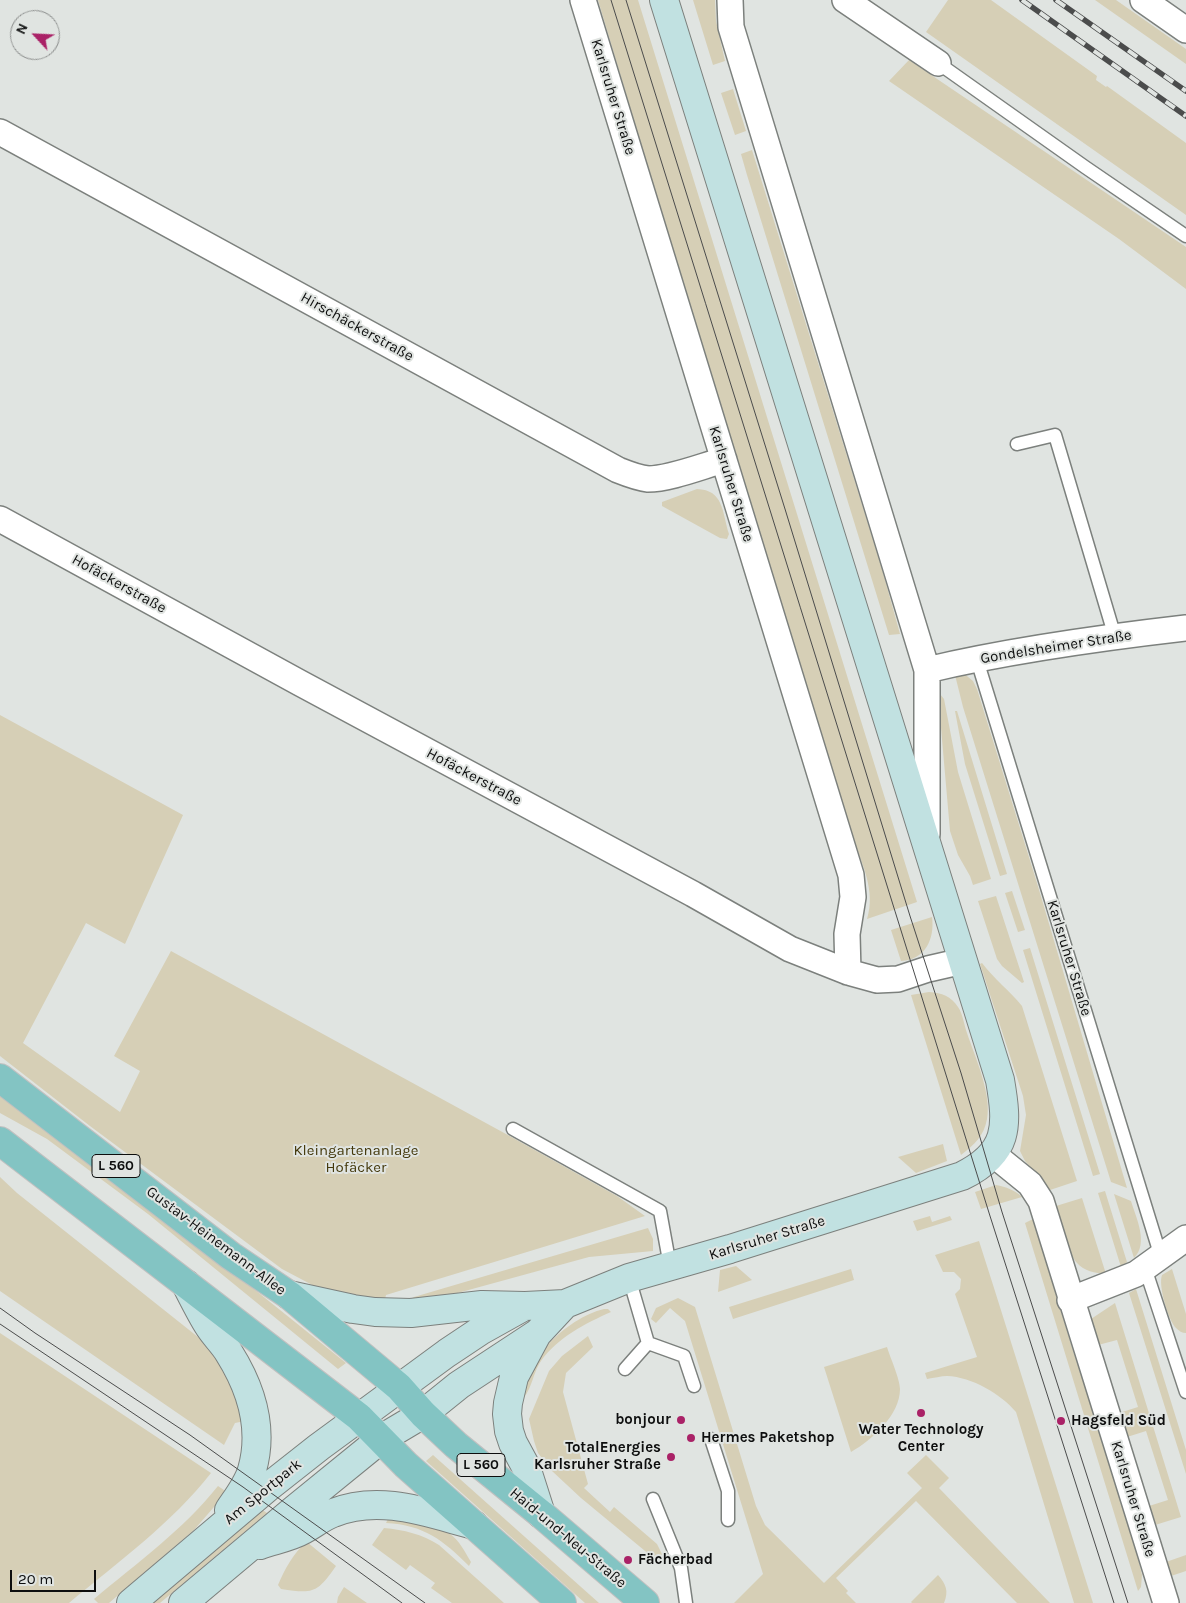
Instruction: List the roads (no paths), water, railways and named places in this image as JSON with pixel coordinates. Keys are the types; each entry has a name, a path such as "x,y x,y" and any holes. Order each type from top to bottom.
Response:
{"main road":[{"name":"Gustav-Heinemann-Allee","path":"0,1078 231,1256 289,1295 399,1387 423,1414"},
{"path":"0,1141 359,1417 406,1465 562,1603"},
{"name":"Haid-und-Neu-Straße","path":"423,1414 456,1445 541,1514 645,1603"}],"street":[{"name":"Karlsruher Straße","path":"583,0 851,875 853,897 847,934 848,972"},
{"name":"Karlsruher Straße","path":"399,1387 480,1331 525,1306 564,1304 628,1278 721,1252 946,1182 975,1170 993,1154 1003,1130 1005,1119 1000,1080 664,0"},
{"name":"Karlsruher Straße","path":"730,0 734,36 926,670 928,850"},
{"path":"845,0 938,63"},
{"path":"1143,0 1186,30"},
{"name":"Hirschäckerstraße","path":"0,132 618,470 646,479 660,478 724,460"},
{"name":"Hofäckerstraße","path":"0,519 292,679 693,894 790,949 848,972 868,978 884,980 898,979 928,969 963,961"},
{"name":"Gondelsheimer Straße","path":"926,670 1115,637 1186,628"},
{"name":"Karlsruher Straße","path":"993,1154 1030,1184 1041,1201 1070,1300 1166,1603"},
{"path":"1070,1300 1117,1283 1153,1263 1186,1238"},
{"path":"186,1284 209,1326 238,1368 248,1389 257,1429 250,1476 237,1498 205,1540"},
{"path":"289,1295 353,1310 375,1312 411,1313 482,1305 525,1306"},
{"name":"Karlsruher Straße","path":"381,1439 423,1414 459,1385 538,1333 564,1304"},
{"path":"538,1333 514,1377 507,1414 513,1443 526,1467 541,1514"},
{"name":"Am Sportpark","path":"131,1603 267,1488 399,1387"},
{"path":"183,1603 294,1508 381,1439"},
{"path":"249,1548 303,1531 313,1523 333,1513 355,1506 371,1504 421,1511 474,1525"}],"lane":[{"path":"938,63 1186,236"},
{"path":"1017,444 1055,435 1115,637"},
{"name":"Karlsruher Straße","path":"977,660 1153,1263 1186,1392"},
{"path":"513,1130 660,1211 670,1266"},
{"path":"628,1278 648,1343"},
{"path":"625,1369 648,1343"},
{"path":"648,1343 684,1356 694,1386"},
{"path":"711,1439 728,1490 728,1520"},
{"path":"653,1499 681,1568 686,1603"}],"tram line":[{"path":"611,0 990,1216 1114,1603"},
{"path":"626,0 910,916 961,1073 1002,1212 1128,1603"},
{"path":"0,1308 190,1435 425,1603"},
{"path":"0,1324 243,1487 402,1603"}],"railway":[{"path":"1022,0 1186,116"},
{"path":"1056,0 1186,91"}],"place":[{"name":"Water Technology Center","path":"921,1413"},
{"name":"bonjour","path":"681,1420"},
{"name":"Hagsfeld Süd","path":"1061,1421"},
{"name":"Hermes Paketshop","path":"691,1438"},
{"name":"TotalEnergies Karlsruher Straße","path":"671,1457"},
{"name":"Fächerbad","path":"628,1560"}],"park label":[{"name":"Kleingartenanlage Hofäcker","path":"356,1160"}]}
